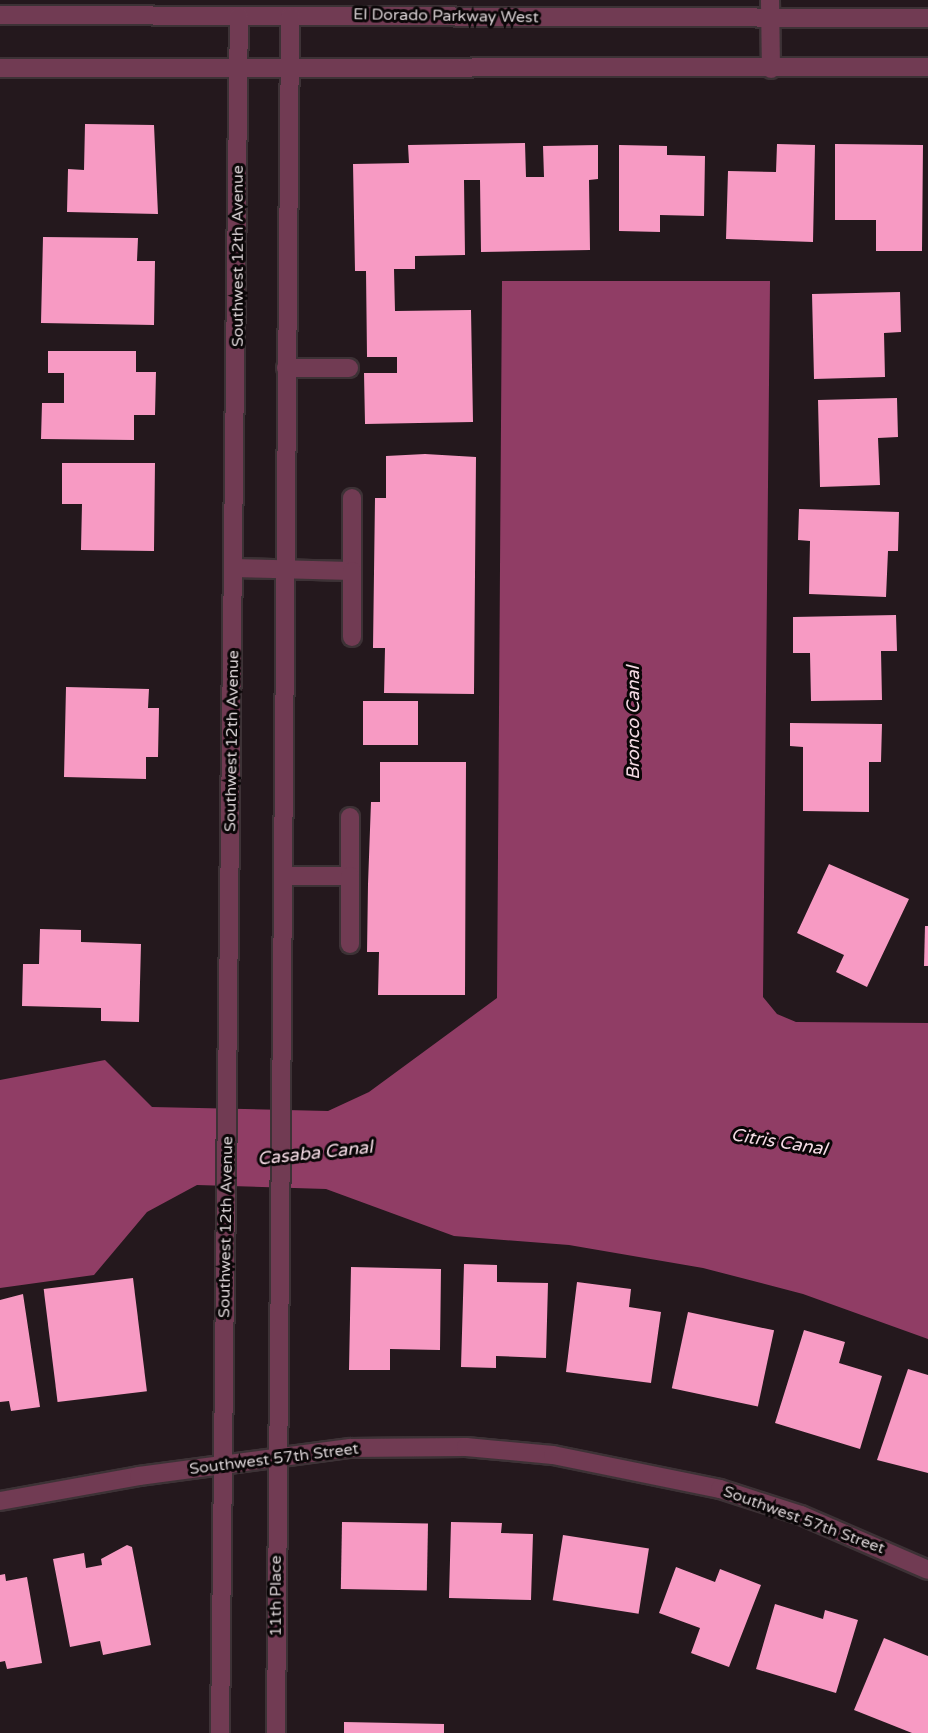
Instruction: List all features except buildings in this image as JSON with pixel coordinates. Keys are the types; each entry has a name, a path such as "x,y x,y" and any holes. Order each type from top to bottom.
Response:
{"street":[{"path":"770,0 771,69"},
{"name":"El Dorado Parkway West","path":"0,15 771,20 928,18"},
{"name":"Southwest 12th Avenue","path":"222,1467 227,1212 239,16"},
{"path":"275,1459 281,1213 290,16"},
{"path":"0,68 771,69 928,67"},
{"path":"286,368 349,368"},
{"path":"352,498 352,637"},
{"path":"234,568 352,571"},
{"path":"350,817 350,944"},
{"path":"284,876 350,876"},
{"name":"Southwest 57th Street","path":"0,1501 138,1476 222,1467 350,1448 466,1447 638,1469 801,1515 928,1570"},
{"name":"11th Place","path":"275,1459 276,1733"},
{"path":"220,1733 222,1467"}],"water":[{"path":"502,281 770,281 763,997 777,1014 796,1022 928,1023 928,1339 803,1294 703,1268 569,1245 454,1236 326,1189 197,1185 147,1212 94,1275 0,1288 0,1080 105,1060 152,1107 328,1111 369,1092 497,998"}],"water label":[{"name":"Bronco Canal","path":"633,723"},
{"name":"Citris Canal","path":"779,1142"},
{"name":"Casaba Canal","path":"315,1153"}]}
